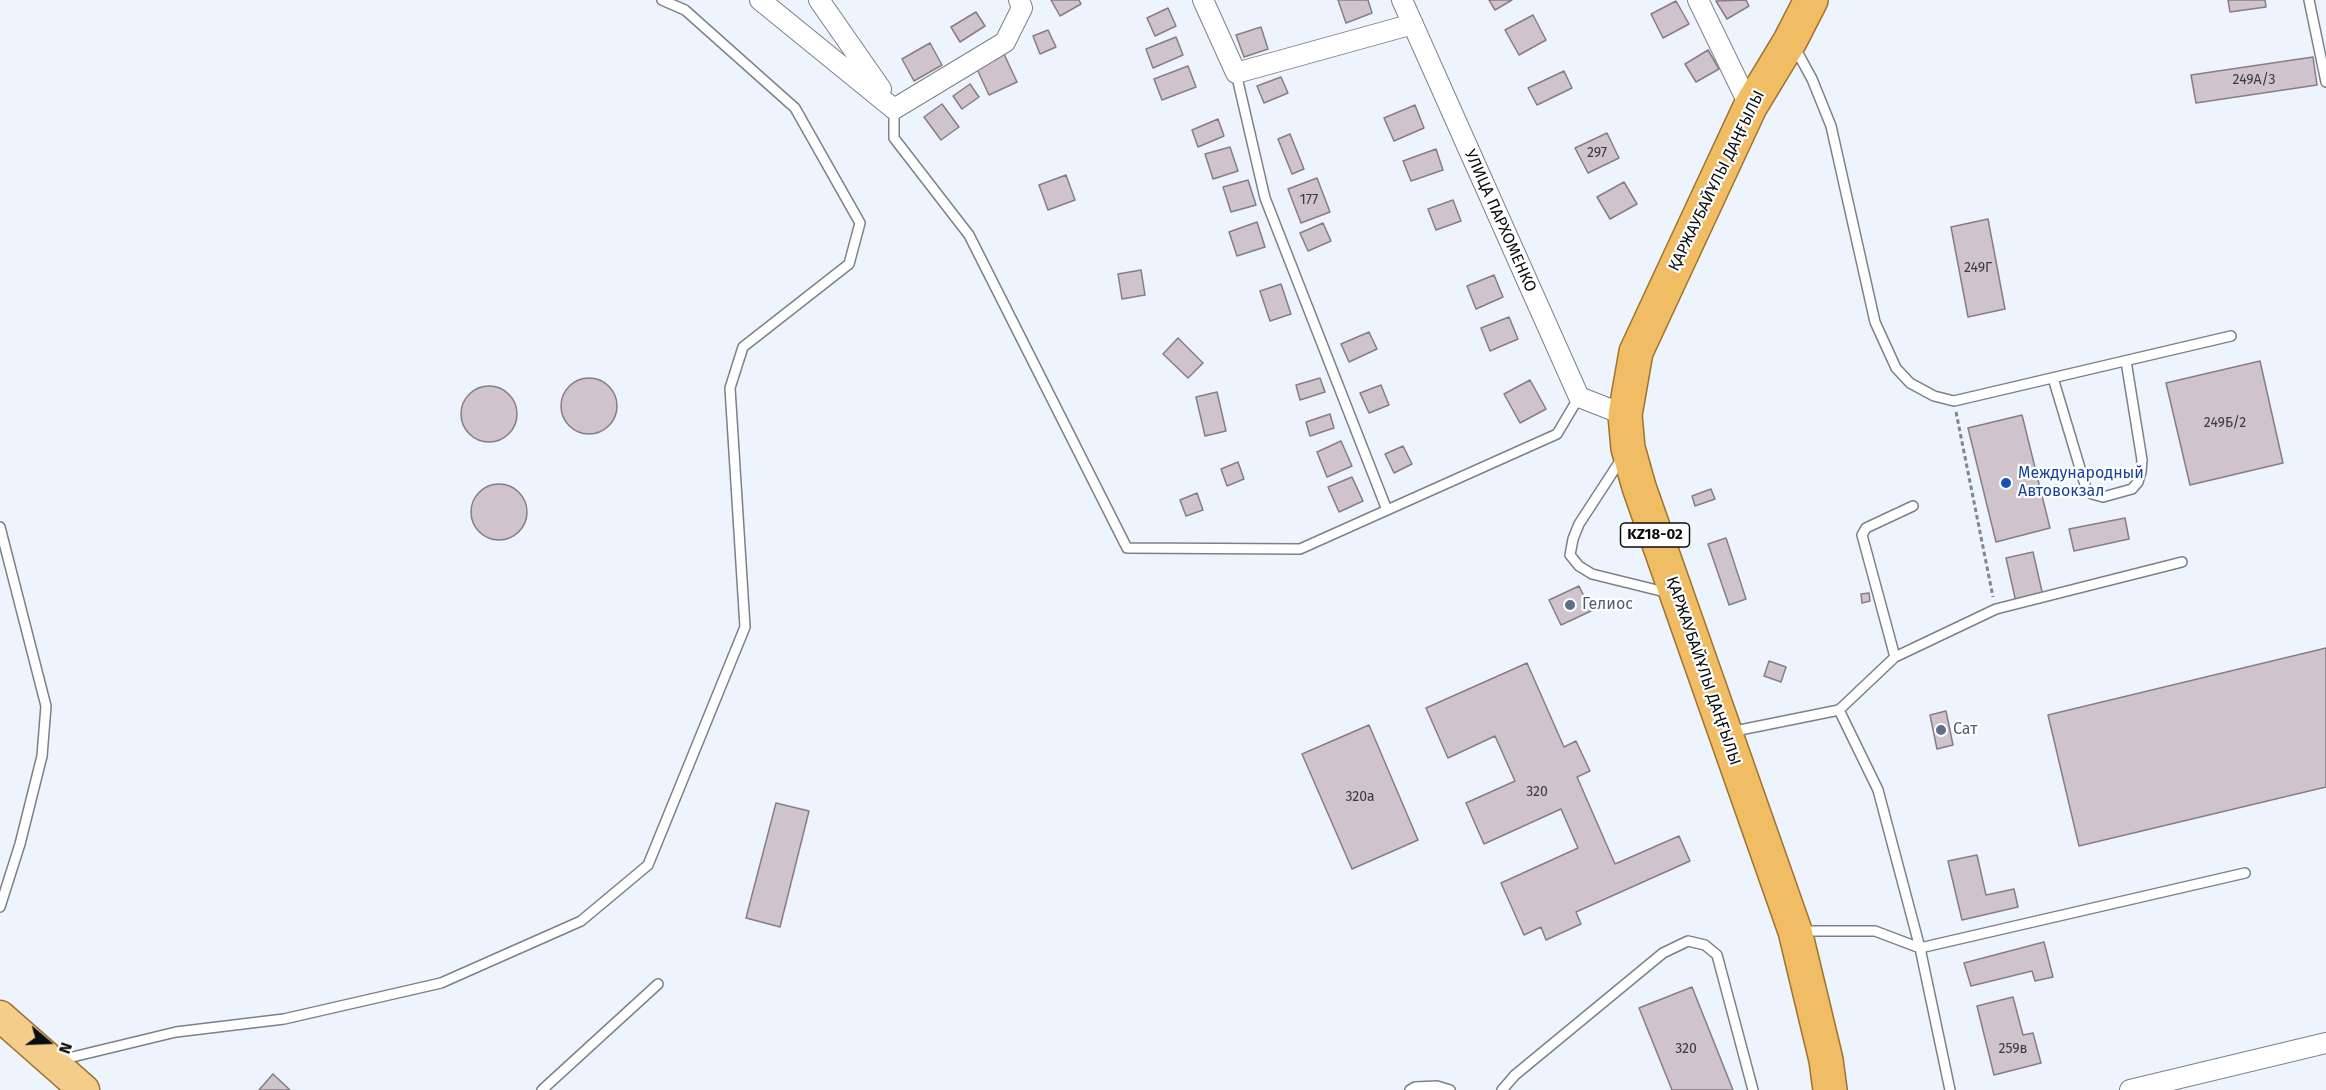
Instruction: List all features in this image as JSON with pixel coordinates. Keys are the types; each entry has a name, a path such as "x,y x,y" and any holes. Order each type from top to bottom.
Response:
{"highway":[{"name":"ҚАРЖАУБАЙҰЛЫ ДАҢҒЫЛЫ","path":"1811,0 1791,40 1750,107 1636,352 1625,416 1628,448 1639,488 1795,931 1826,1060 1830,1090"}],"main road":[{"path":"0,1017 54,1061 84,1090"}],"street":[{"path":"760,0 894,109"},
{"path":"819,0 894,109"},
{"path":"894,109 1005,42 1022,8 1019,0"},
{"path":"1203,0 1236,73 1413,24"},
{"name":"УЛИЦА ПАРХОМЕНКО","path":"1402,0 1579,397"},
{"path":"1698,0 1750,107"},
{"path":"1579,397 1625,416"},
{"path":"2130,1090 2326,1043"}],"lane":[{"path":"54,1061 176,1032 284,1019 441,982 581,921 648,865 745,627 730,388 742,347 849,264 860,224 795,108 686,10 662,0"},
{"path":"2309,0 2326,81"},
{"path":"1791,40 1812,79 1831,126 1875,321 1896,368 1910,383 1934,396 1954,401 2231,336"},
{"path":"1236,73 1265,198 1387,510"},
{"path":"894,109 894,138 969,235 1127,548 1300,549 1557,434 1579,397"},
{"path":"2053,378 2086,488 2092,494 2103,497 2132,489 2138,482 2141,472 2142,460 2126,361"},
{"path":"1628,448 1579,524 1570,555 1579,566 1592,574 1676,595"},
{"path":"1895,657 1862,536 1866,528 1914,506"},
{"path":"0,527 45,706 42,756 20,844 0,907"},
{"path":"1725,733 1839,710 1895,657 1996,609 2182,562"},
{"path":"1839,710 1878,790 1920,948 1950,1090"},
{"path":"1795,931 1875,931 1920,948 2245,873"},
{"path":"1502,1090 1515,1075 1663,953 1688,941 1704,945 1718,955 1753,1090"},
{"path":"542,1090 658,984"},
{"path":"1410,1090 1415,1087 1437,1086 1450,1090"}],"path":[{"path":"1954,401 1996,609"}],"building":[{"path":"1051,0 1079,0 1081,4 1060,16"},
{"path":"1338,0 1368,0 1372,13 1346,23"},
{"path":"1489,0 1512,0 1495,10"},
{"path":"1746,0 1749,6 1727,19 1716,1"},
{"path":"2228,0 2265,0 2266,7 2230,12"},
{"path":"1676,1 1689,24 1663,38 1651,14"},
{"path":"1168,8 1176,26 1155,36 1147,18"},
{"path":"976,12 985,26 960,42 951,27"},
{"path":"1533,15 1546,40 1519,55 1505,30"},
{"path":"1261,27 1268,49 1244,57 1236,35"},
{"path":"1048,30 1056,47 1040,54 1033,36"},
{"path":"1176,37 1183,55 1153,68 1146,49"},
{"path":"930,43 942,65 914,81 902,59"},
{"path":"1708,50 1719,69 1696,82 1685,64"},
{"path":"1004,54 1017,82 989,95 976,67"},
{"path":"2313,57 2317,85 2196,103 2191,75"},
{"path":"1188,66 1196,87 1162,100 1154,79"},
{"path":"1564,71 1572,88 1537,105 1528,88"},
{"path":"1281,77 1288,93 1264,103 1257,86"},
{"path":"970,84 979,97 962,109 953,96"},
{"path":"942,104 959,127 941,140 924,117"},
{"path":"1415,105 1424,128 1394,141 1384,118"},
{"path":"1218,119 1224,136 1198,147 1192,130"},
{"path":"1607,133 1619,158 1588,173 1575,148"},
{"path":"1290,134 1304,169 1292,174 1278,139"},
{"path":"1230,147 1238,171 1213,179 1205,154"},
{"path":"1436,149 1443,170 1411,181 1403,161"},
{"path":"1066,175 1075,200 1048,210 1039,185"},
{"path":"1317,178 1330,212 1301,223 1288,189"},
{"path":"1248,180 1256,205 1231,212 1223,187"},
{"path":"1624,182 1637,204 1610,219 1597,197"},
{"path":"1453,200 1461,221 1436,230 1428,209"},
{"path":"1988,219 2005,309 1968,317 1951,227"},
{"path":"1257,222 1265,247 1237,256 1229,232"},
{"path":"1323,223 1331,241 1308,251 1300,233"},
{"path":"1141,270 1145,295 1122,299 1118,274"},
{"path":"1494,275 1503,297 1476,309 1467,286"},
{"path":"1281,284 1291,314 1270,321 1260,291"},
{"path":"1509,317 1518,339 1490,351 1481,328"},
{"path":"1369,332 1377,349 1349,362 1341,344"},
{"path":"1178,338 1203,363 1188,378 1163,354"},
{"path":"2260,361 2283,463 2190,485 2166,383"},
{"path":"589,378 600,380 609,386 615,395 617,406 615,417 609,426 600,432 589,434 578,432 569,426 563,417 561,406 563,395 569,386 578,380"},
{"path":"1320,378 1325,392 1300,400 1296,385"},
{"path":"1530,380 1546,409 1520,423 1504,394"},
{"path":"1381,385 1389,405 1369,413 1360,393"},
{"path":"489,386 500,388 509,394 515,403 517,414 515,425 509,434 500,440 489,442 478,440 469,434 463,425 461,414 463,403 469,394 478,388"},
{"path":"1217,392 1226,431 1205,436 1196,397"},
{"path":"1330,414 1334,428 1310,436 1306,422"},
{"path":"2022,415 2050,528 1996,542 1968,428"},
{"path":"1341,441 1352,466 1327,477 1317,452"},
{"path":"1403,446 1412,464 1394,473 1385,454"},
{"path":"1238,462 1244,479 1227,486 1221,469"},
{"path":"1352,477 1363,501 1339,512 1328,487"},
{"path":"499,484 510,486 519,492 525,501 527,512 525,523 519,532 510,538 499,540 488,538 479,532 473,523 471,512 473,501 479,492 488,486"},
{"path":"1711,489 1715,499 1695,506 1692,496"},
{"path":"1197,493 1203,510 1186,516 1180,500"},
{"path":"2125,518 2129,539 2074,551 2069,529"},
{"path":"1726,538 1746,599 1729,605 1708,544"},
{"path":"2033,552 2043,596 2016,602 2006,558"},
{"name":"Гелиос","path":"1579,586 1591,611 1561,625 1549,600"},
{"path":"1869,593 1870,601 1862,603 1861,594"},
{"path":"2326,648 2326,787 2079,846 2048,715"},
{"path":"1769,661 1786,667 1781,682 1764,676"},
{"path":"1527,663 1564,747 1576,741 1590,771 1577,777 1615,864 1679,836 1690,861 1576,912 1581,924 1546,940 1541,927 1524,935 1501,883 1578,848 1561,809 1484,844 1466,803 1515,781 1495,736 1448,758 1426,708"},
{"name":"Сат","path":"1946,711 1953,745 1937,749 1930,715"},
{"path":"1369,725 1418,840 1352,869 1302,754"},
{"path":"776,803 809,811 780,927 746,918"},
{"path":"1977,855 1986,895 2014,889 2018,907 1962,920 1948,861"},
{"path":"2044,942 2053,977 2035,981 2032,971 1971,986 1964,963"},
{"path":"1692,987 1733,1090 1672,1090 1639,1008"},
{"path":"2013,997 2023,1035 2033,1033 2041,1063 1994,1075 1977,1006"},
{"path":"273,1074 290,1090 259,1090"}],"place":[{"name":"Международный Автовокзал","path":"2006,483"},
{"name":"Гелиос","path":"1570,605"},
{"name":"Сат","path":"1941,730"}]}
